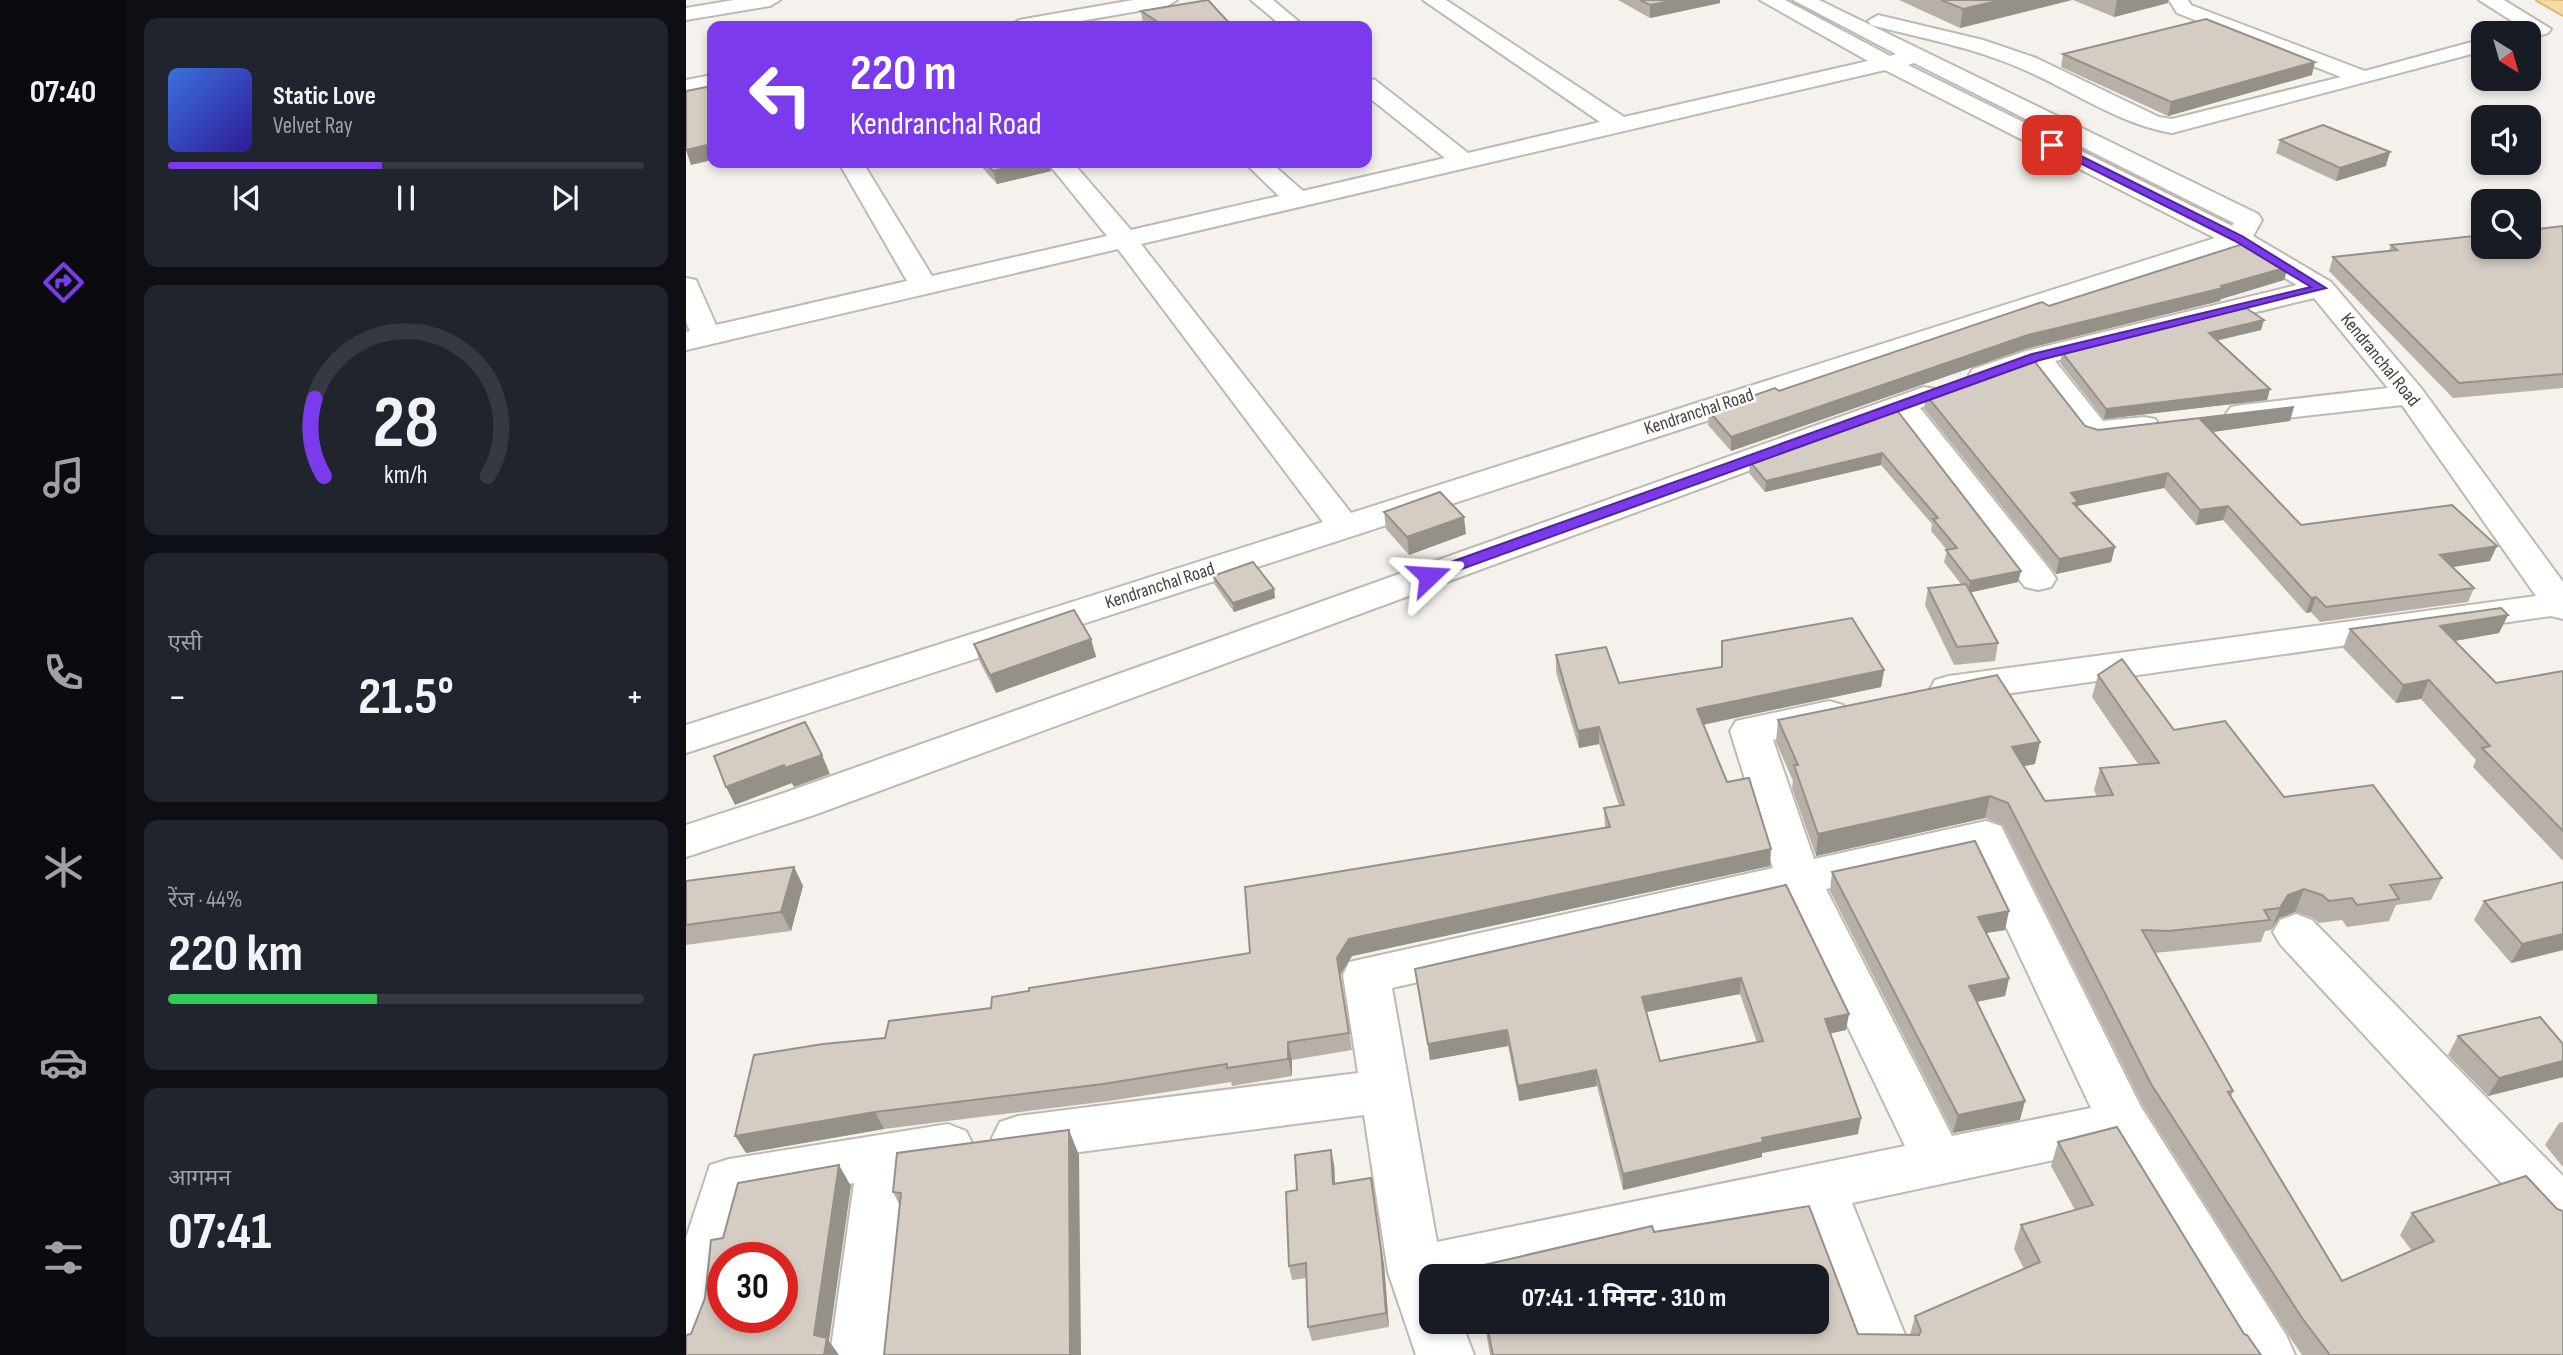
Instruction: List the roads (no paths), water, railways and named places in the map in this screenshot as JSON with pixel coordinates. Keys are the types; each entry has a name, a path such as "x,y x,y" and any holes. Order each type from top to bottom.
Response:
{"main road":[{"path":"2547,0 2563,9"}],"street":[{"path":"686,13 770,0"},
{"path":"1080,21 1105,19 1167,0"},
{"path":"1261,0 1288,21"},
{"path":"1433,0 1620,125"},
{"path":"1770,0 1859,47 1887,52 1917,56 2249,220 2238,239 1887,52 1803,0"},
{"path":"1835,0 1886,24 1976,44 2028,63 2153,123 2172,126 2471,48"},
{"path":"2489,0 2527,21"},
{"path":"2178,1 2184,9 2364,78"},
{"path":"1826,54 1859,47"},
{"path":"686,286 694,328 1288,191 1464,161 1620,125 1887,52"},
{"path":"1372,161 1799,60"},
{"path":"686,87 707,83"},
{"path":"1372,89 1440,145 1464,161"},
{"path":"854,168 917,276"},
{"path":"1064,168 1117,231 1344,527"},
{"path":"1263,168 1288,191"},
{"path":"1288,191 1350,168"},
{"name":"Kendranchal Road","path":"686,739 2238,239 2321,288 2410,395 2561,606"},
{"path":"686,841 799,804 2036,357 2321,288"},
{"path":"2036,357 2095,432 2177,422"},
{"path":"2218,417 2410,395"},
{"path":"1901,404 2038,579"},
{"path":"1912,696 1966,685 2561,606"},
{"path":"1872,705 1750,731 1799,879 1938,1161"},
{"path":"1419,1268 1384,1091 1366,975 1986,836 2123,1123 2266,1355"},
{"path":"2296,932 2563,1212"},
{"path":"686,1333 729,1182 884,1155 1384,1091"},
{"path":"1562,1264 1819,1188 2123,1123"},
{"path":"859,1355 884,1155"},
{"path":"1819,1188 1884,1355"},
{"path":"1437,1334 1445,1355"}]}
